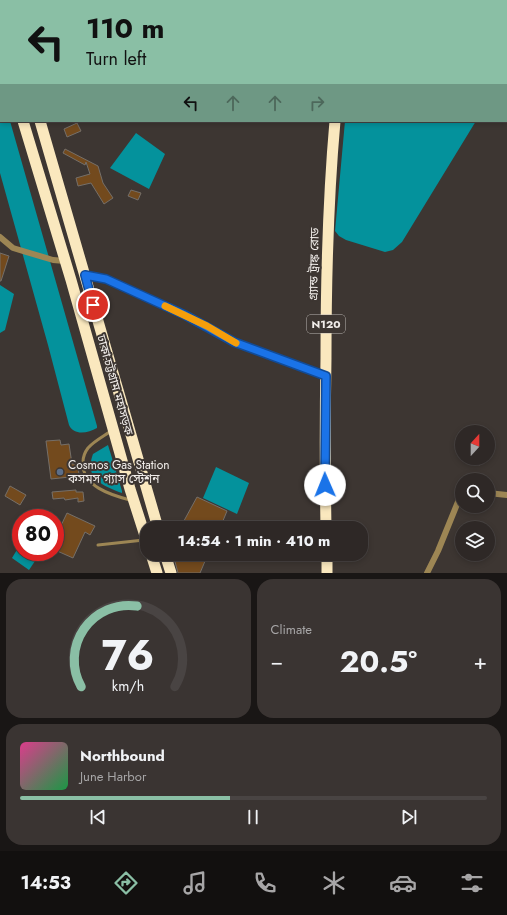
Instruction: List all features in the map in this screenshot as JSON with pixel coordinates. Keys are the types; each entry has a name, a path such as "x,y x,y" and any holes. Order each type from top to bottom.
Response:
{"highway":[{"name":"ঢাকা-চট্টগ্রাম মহাসড়ক","path":"23,122 140,521"},
{"name":"ঢাকা-চট্টগ্রাম মহাসড়ক","path":"40,122 156,521"},
{"name":"গ্র্যান্ড ট্রাঙ্ক রোড","path":"326,521 327,255 330,180 335,122"},
{"path":"153,561 157,573"},
{"path":"167,561 171,573"},
{"path":"327,561 327,573"}],"street":[{"path":"0,237 13,248 52,260 65,261"},
{"path":"85,275 106,279 207,326 234,342 326,376"},
{"path":"495,494 507,495"},
{"path":"427,573 438,551 455,509"}],"lane":[{"path":"114,429 88,448 83,457 83,471 90,482 97,487 120,497 134,501"},
{"path":"98,545 140,542"}],"water":[{"path":"0,122 10,122 97,426 97,428 90,431 74,431 69,425 0,173"},
{"path":"345,122 475,122 402,242 393,250 385,252 346,240 339,236 335,231"},
{"path":"136,133 165,154 149,189 110,168"},
{"path":"0,285 14,294 5,330 0,333"},
{"path":"108,445 122,493 102,484 93,475 91,470 93,454"},
{"path":"216,467 249,483 237,514 203,498"},
{"path":"16,561 35,561 29,570"}],"building":[{"path":"77,123 81,131 67,137 64,129"},
{"path":"65,149 98,166 103,183 113,198 104,204 91,183 78,186 76,178 90,174 86,162 85,165 63,153"},
{"path":"131,190 141,193 138,200 128,196"},
{"path":"0,253 9,256 1,281 0,281"},
{"path":"60,440 61,445 69,444 72,464 78,464 79,476 51,479 46,441"},
{"path":"10,486 26,495 20,505 5,496"},
{"path":"76,490 76,492 83,492 84,501 78,502 78,498 65,500 64,498 53,499 52,492"},
{"path":"197,497 227,511 223,521 184,521"},
{"path":"67,513 95,526 90,535 85,532 73,558 64,554 64,519"},
{"path":"175,561 205,561 200,573 178,573"}],"slow traffic":[{"path":"165,306 207,326 236,343"}],"place":[{"name":"Cosmos Gas Station কসমস গ্যাস স্টেশন","path":"60,472"}],"route":[{"path":"93,305 85,275 106,279 174,309 234,342 326,376 325,485"}]}
